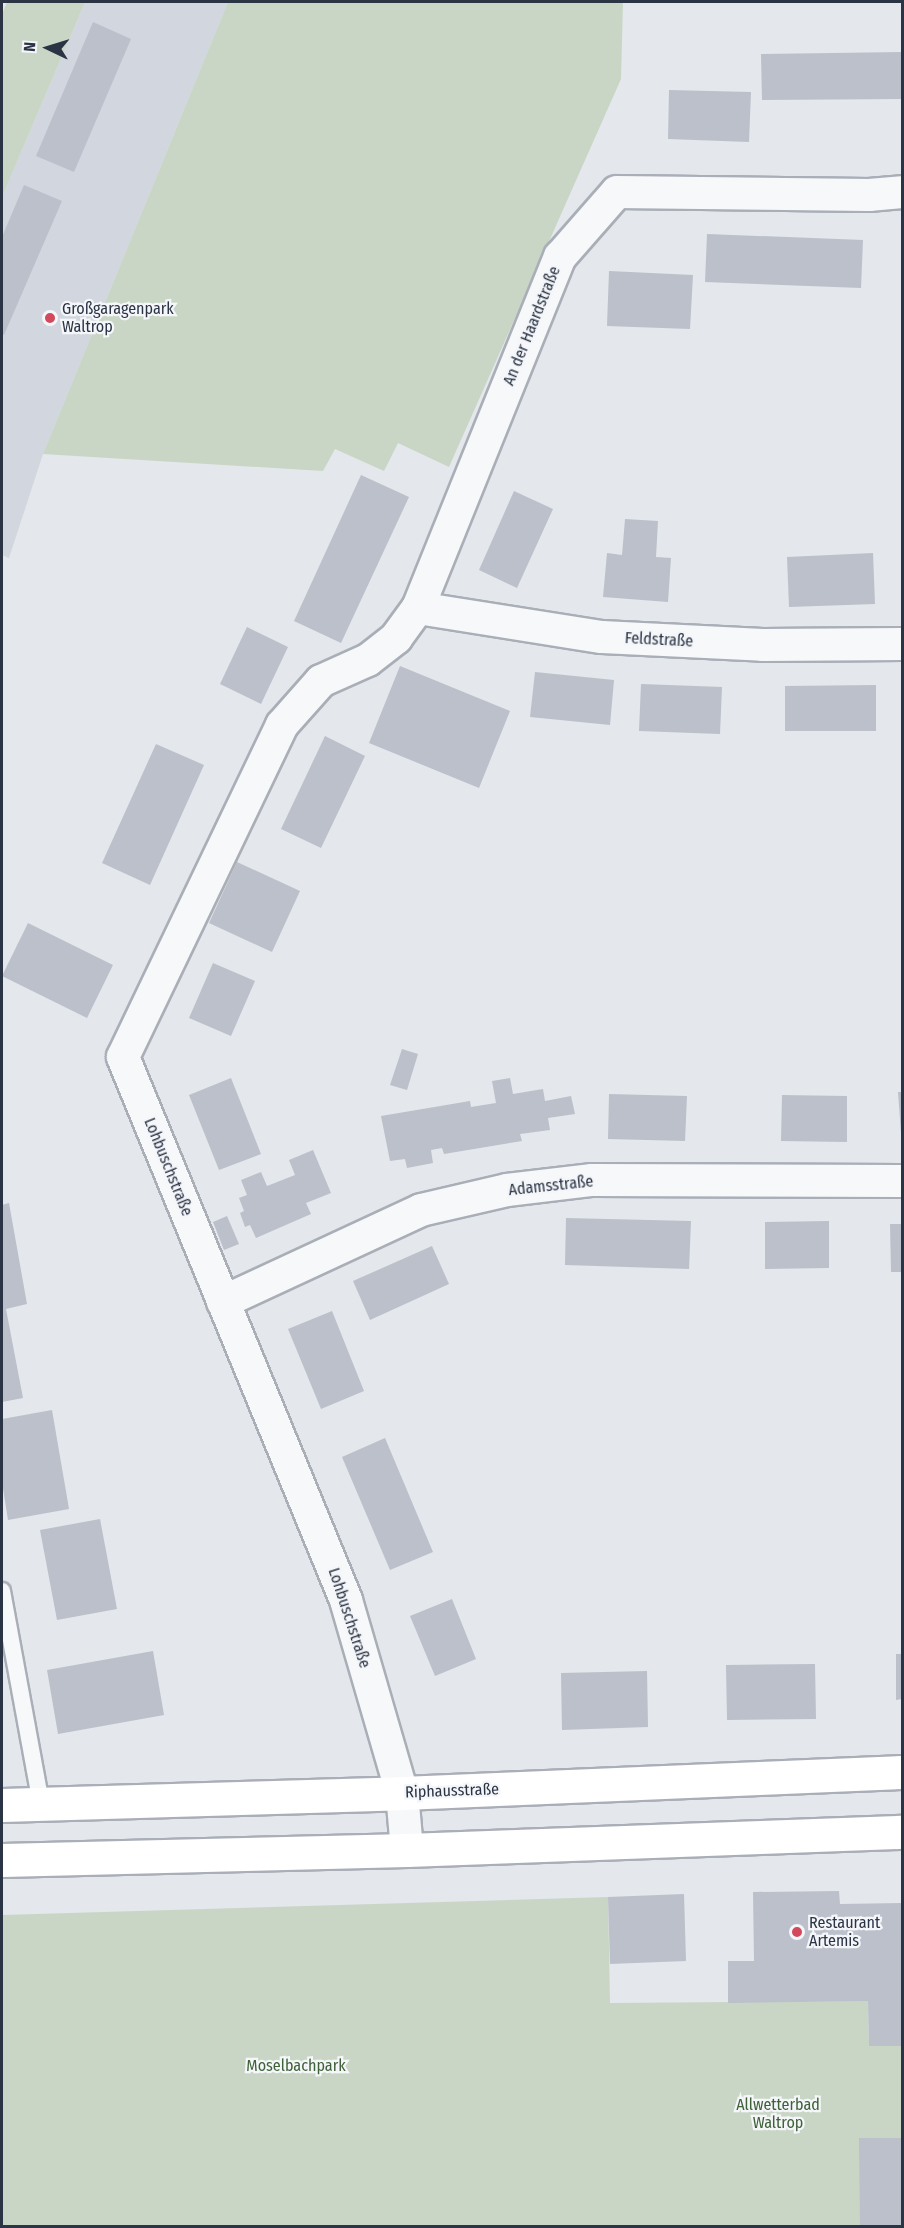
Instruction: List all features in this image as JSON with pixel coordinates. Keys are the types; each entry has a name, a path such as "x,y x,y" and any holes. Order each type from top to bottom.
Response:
{"street":[{"name":"An der Haardstraße","path":"417,608 560,257 617,192 869,195 903,192"},
{"name":"Feldstraße","path":"417,608 602,637 763,645 903,644"},
{"name":"Lohbuschstraße","path":"406,1850 402,1793 346,1600 123,1058 282,725 321,681 368,660 396,638 417,608"},
{"name":"Adamsstraße","path":"223,1302 421,1210 507,1190 592,1180 903,1181"},
{"name":"Riphausstraße","path":"2,1805 402,1793 903,1772"},
{"path":"2,1860 406,1850 903,1832"}],"lane":[{"path":"2,1591 3,1609 41,1804"}],"shaded area":[{"name":"Großgaragenpark Waltrop","path":"85,2 228,2 43,454 9,558 2,555 2,197"}],"green space":[{"path":"7,2 85,2 2,197 2,14"},
{"path":"228,2 623,2 621,79 449,467 398,443 384,471 335,449 323,471 43,454"},
{"name":"Moselbachpark","path":"608,1897 610,2003 868,2001 869,2046 902,2046 902,2226 2,2226 2,1915"}],"building":[{"path":"93,22 131,39 74,172 36,156"},
{"path":"902,52 902,99 762,100 761,54"},
{"path":"669,90 751,92 749,142 668,139"},
{"path":"24,185 62,201 4,335 2,334 2,237"},
{"path":"707,234 863,240 861,288 705,282"},
{"path":"609,271 693,275 690,329 607,326"},
{"path":"361,475 409,497 341,643 294,621"},
{"path":"514,491 553,509 517,588 479,570"},
{"path":"625,519 658,521 656,557 671,558 668,602 603,597 607,553 622,555"},
{"path":"873,553 875,604 789,607 787,557"},
{"path":"247,627 288,647 261,704 220,684"},
{"path":"400,666 510,711 479,788 369,743"},
{"path":"535,672 614,680 610,725 530,717"},
{"path":"641,684 722,687 720,734 639,731"},
{"path":"876,685 876,731 785,731 785,686"},
{"path":"325,736 365,756 321,848 281,829"},
{"path":"156,744 204,765 150,885 102,863"},
{"path":"237,862 300,891 272,952 209,923"},
{"path":"28,923 113,965 87,1018 2,976"},
{"path":"213,963 255,981 231,1036 189,1018"},
{"path":"402,1049 418,1054 407,1090 390,1085"},
{"path":"231,1078 261,1154 219,1170 189,1095"},
{"path":"510,1078 513,1094 543,1089 545,1101 571,1096 575,1114 548,1118 550,1130 520,1134 522,1141 444,1154 442,1148 431,1150 433,1163 407,1168 405,1159 390,1161 381,1116 470,1101 471,1107 496,1103 492,1081"},
{"path":"898,1092 902,1092 902,1133 901,1133"},
{"path":"609,1094 687,1096 685,1141 608,1139"},
{"path":"782,1095 847,1096 847,1142 781,1141"},
{"path":"313,1150 331,1193 306,1203 311,1214 256,1238 250,1225 245,1227 240,1213 244,1211 239,1198 247,1195 241,1180 261,1172 267,1186 295,1175 289,1160"},
{"path":"9,1203 27,1304 6,1309 23,1398 2,1402 2,1205"},
{"path":"227,1216 239,1244 224,1250 213,1222"},
{"path":"566,1218 691,1221 689,1269 565,1265"},
{"path":"829,1221 829,1268 765,1269 765,1222"},
{"path":"890,1224 902,1224 902,1272 891,1272"},
{"path":"432,1246 449,1284 370,1320 353,1281"},
{"path":"332,1311 364,1391 321,1409 288,1329"},
{"path":"52,1410 69,1509 8,1520 2,1482 2,1419"},
{"path":"385,1438 433,1552 390,1570 342,1457"},
{"path":"100,1519 117,1609 57,1620 40,1530"},
{"path":"452,1599 476,1659 435,1676 410,1616"},
{"path":"153,1651 164,1715 58,1734 47,1670"},
{"path":"896,1654 902,1654 902,1699 896,1700"},
{"path":"815,1664 816,1719 727,1720 726,1665"},
{"path":"647,1671 648,1727 562,1730 561,1673"},
{"path":"839,1891 840,1904 902,1903 902,2046 869,2046 868,2001 728,2003 728,1961 754,1961 753,1892"},
{"path":"684,1894 686,1961 610,1964 608,1897"},
{"path":"859,2138 902,2138 902,2226 860,2226"}],"place":[{"name":"Großgaragenpark Waltrop","path":"50,318"},
{"name":"Restaurant Artemis","path":"797,1932"}],"park label":[{"name":"Allwetterbad Waltrop","path":"778,2114"}]}
